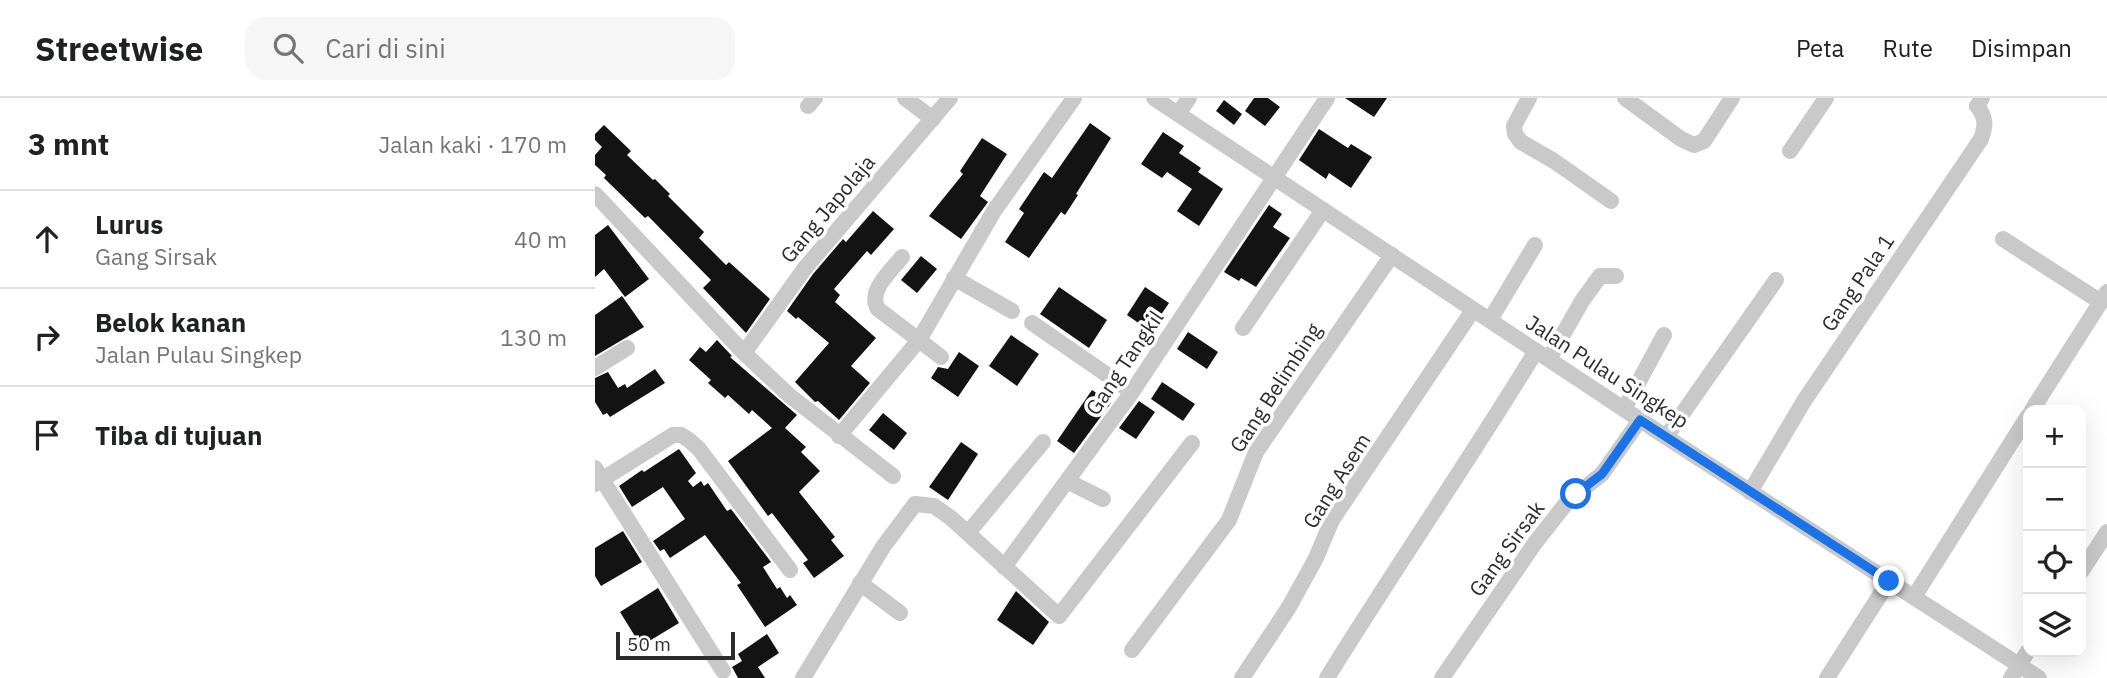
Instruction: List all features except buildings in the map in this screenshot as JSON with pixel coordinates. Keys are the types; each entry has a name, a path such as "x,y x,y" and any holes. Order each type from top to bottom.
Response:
{"street":[{"path":"905,98 933,119"},
{"name":"Gang Japolaja","path":"744,353 805,268 950,98"},
{"path":"839,436 919,340 995,211 1074,98"},
{"name":"Jalan Pulau Singkep","path":"1154,98 1623,409 2039,678"},
{"path":"1175,112 1189,98"},
{"name":"Gang Tangkil","path":"1005,567 1132,392 1327,98"},
{"path":"1633,100 1681,139 1694,145 1704,141 1732,98"},
{"path":"1790,151 1826,98"},
{"path":"1528,99 1514,126 1515,134 1521,142 1611,201"},
{"name":"Gang Pala 1","path":"1750,492 1804,401 1981,139 1986,124 1974,101"},
{"path":"595,194 744,353 790,396 893,476"},
{"path":"1243,328 1324,210"},
{"path":"2003,239 2104,297 2035,405"},
{"path":"1490,320 1535,245"},
{"name":"Gang Belimbing","path":"1132,650 1229,520 1256,452 1392,255"},
{"path":"902,257 875,293 874,304 941,356"},
{"path":"1327,678 1374,601 1542,355 1600,276 1616,276"},
{"path":"954,278 1012,311"},
{"path":"1667,437 1776,280"},
{"name":"Gang Asem","path":"1242,678 1289,607 1316,558 1332,520 1473,310"},
{"path":"1032,323 1132,392"},
{"path":"1623,409 1664,335"},
{"path":"595,368 627,348"},
{"name":"Gang Sirsak","path":"1449,675 1535,543 1568,501 1602,474 1640,420"},
{"path":"1914,597 2023,424"},
{"path":"723,671 598,478 673,435 681,435 699,449 790,570"},
{"path":"968,533 1043,442"},
{"path":"806,677 860,583 915,504 934,506 968,533 1059,616 1192,443"},
{"path":"1069,482 1103,499"},
{"path":"2086,564 2107,532"},
{"path":"1827,678 1889,581"},
{"path":"860,583 900,613"}],"route":[{"path":"1576,494 1602,474 1640,420 1889,581"}]}
